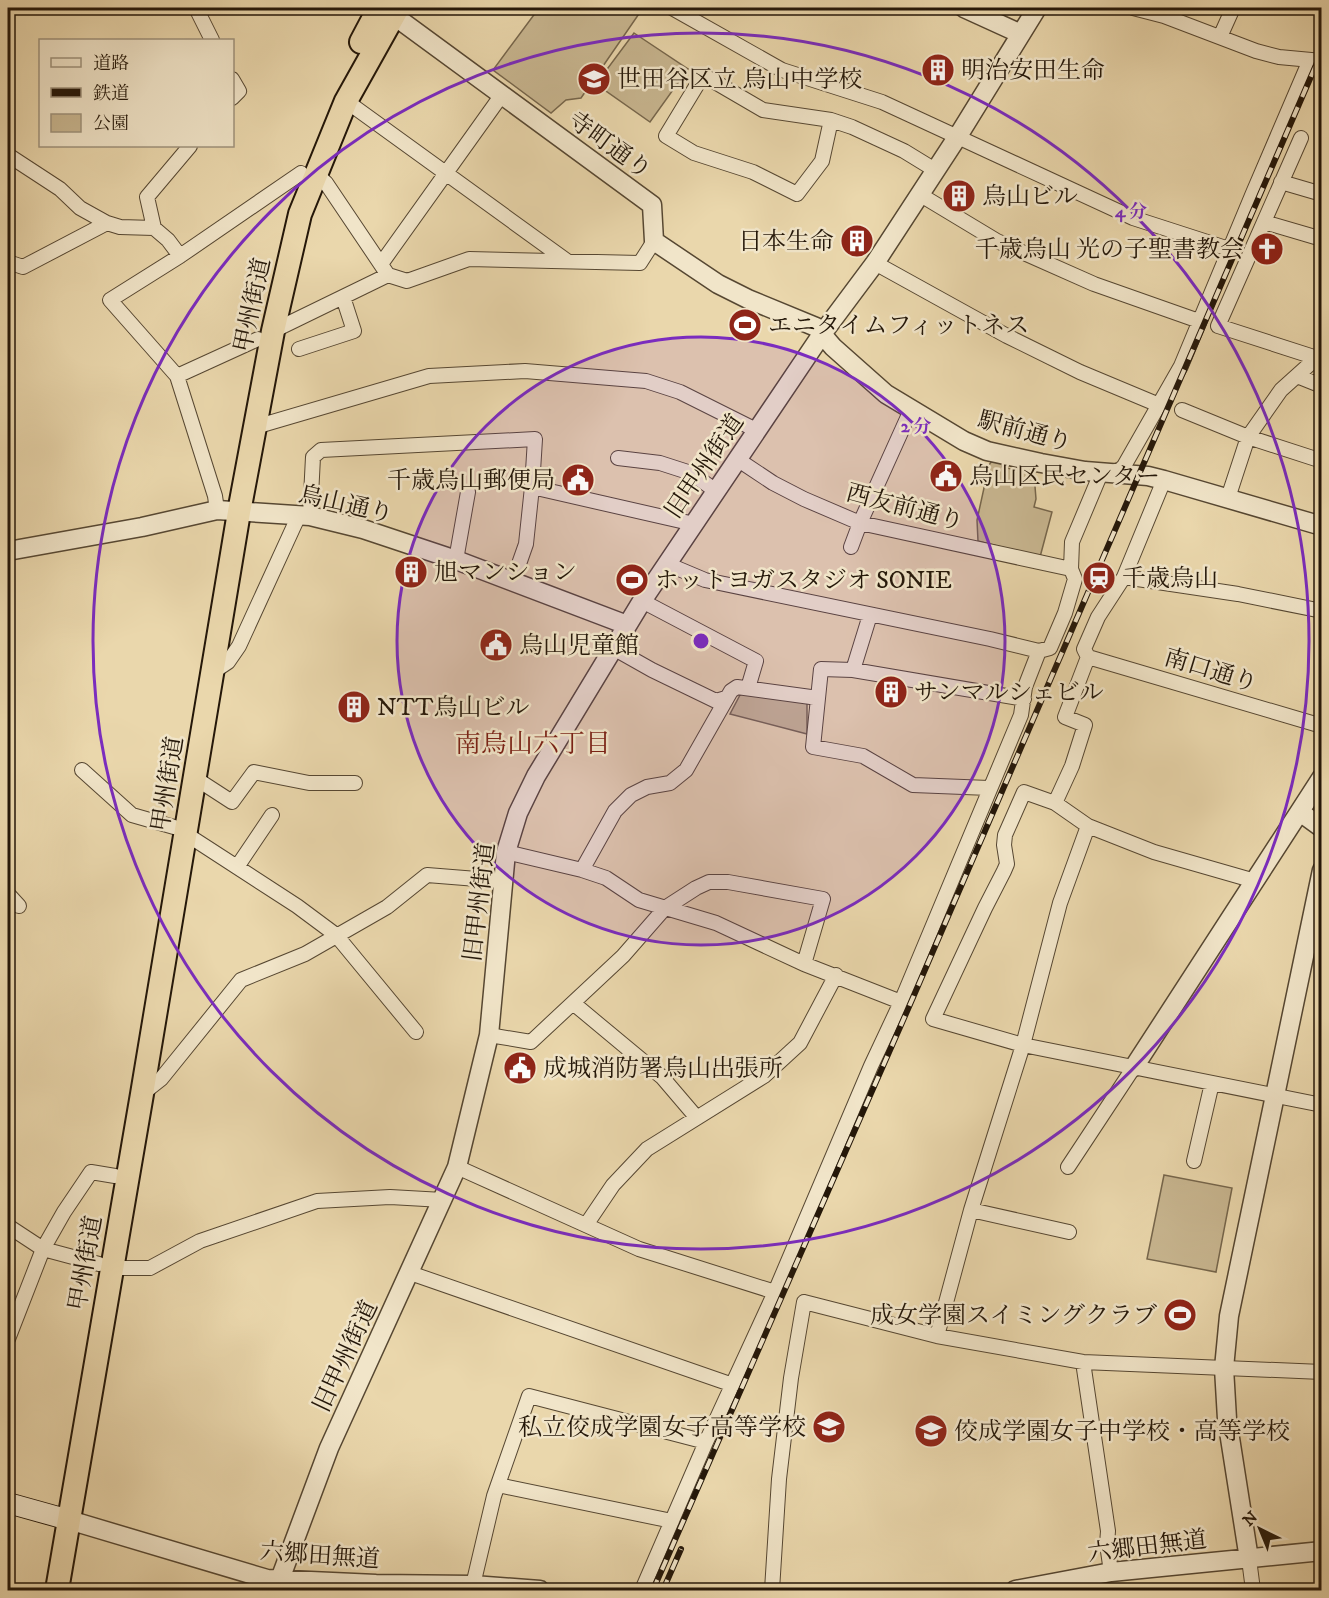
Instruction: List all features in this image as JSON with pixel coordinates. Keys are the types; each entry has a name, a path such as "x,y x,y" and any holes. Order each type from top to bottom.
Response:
{"highway":[{"name":"甲州街道","path":"309,174 389,9"},
{"name":"甲州街道","path":"43,1590 62,1518 105,1266 142,1095 228,511 266,335 300,214 321,121 389,9"},
{"name":"甲州街道","path":"105,1266 115,1176 180,831 195,778 213,672 228,511 255,427 266,335"},
{"name":"甲州街道","path":"57,1590 62,1518"}],"main road":[{"path":"8,1503 62,1518"}],"street":[{"path":"196,8 212,39"},
{"path":"672,8 782,70 882,102 1133,218 1229,249"},
{"path":"964,8 1021,34"},
{"name":"旧甲州街道","path":"278,1584 329,1448 457,1167 489,1035 502,881 506,852 518,813 536,776 642,601 822,334 875,263 958,136 1037,8"},
{"path":"667,564 705,580 1039,651 1050,648 1065,613 1075,579 1071,569 1072,542 1105,473 1116,472 1124,466 1181,366 1229,249 1316,61 1279,57 1256,51 1133,8"},
{"path":"1220,37 1233,8"},
{"name":"寺町通り","path":"389,9 501,96 652,205 654,241"},
{"path":"831,120 822,160 797,194 753,172 694,153 666,136 703,75 764,110 831,120 852,127 904,150 935,170"},
{"path":"234,82 239,91 234,96"},
{"path":"177,376 343,297 384,270 446,173 501,96"},
{"path":"345,101 567,261"},
{"path":"1301,138 1218,326 1319,355"},
{"path":"180,256 168,240 154,228 147,196 189,147"},
{"path":"8,155 60,189 80,208 107,223 120,227 154,228"},
{"path":"228,511 215,496 177,376 110,300 309,174 326,183 384,270 407,281 469,260 640,263 654,241 718,284 816,327 822,334"},
{"path":"1281,182 1322,195"},
{"path":"919,194 997,241 1094,284 1199,321"},
{"path":"1264,222 1322,239"},
{"path":"8,262 23,267 107,223"},
{"path":"875,263 1080,372 1159,405"},
{"path":"299,349 354,331 343,297"},
{"name":"駅前通り","path":"822,334 832,347 886,394 964,441 987,452 1105,473 1148,476 1164,480"},
{"path":"1228,498 1248,437 1281,390 1319,355"},
{"path":"255,427 429,376 525,371 646,381 680,392 756,430"},
{"path":"1297,376 1322,386"},
{"path":"851,547 911,410"},
{"path":"1182,410 1248,437 1322,461"},
{"path":"213,672 228,662 239,646 304,515 313,457 321,450 535,439 526,544 513,581"},
{"path":"618,458 660,463 691,473 716,490"},
{"name":"西友前通り","path":"737,459 773,483 860,523 1071,569"},
{"path":"1054,802 1072,766 1085,725 1065,717 1088,657 1084,649 1098,617 1124,577 1164,480 1322,526"},
{"path":"532,487 694,524"},
{"path":"456,560 468,492"},
{"name":"烏山通り","path":"8,551 228,511 304,515 363,530 456,560 627,625"},
{"path":"1124,577 1238,594 1322,611"},
{"path":"642,601 756,661 748,688"},
{"path":"853,670 870,615"},
{"path":"613,648 716,701 726,698"},
{"path":"642,1590 901,1002 1021,715 1025,687 1039,651"},
{"name":"南口通り","path":"1088,657 1322,726"},
{"path":"989,788 913,785 862,756 813,747 821,669 853,670 1024,699"},
{"path":"582,870 615,811 631,795 648,787 670,783 686,771 731,691 737,687 818,698"},
{"path":"82,770 132,815 180,831 297,906 336,935 416,1032"},
{"path":"195,778 232,802 254,771 309,783 355,783"},
{"path":"1068,1167 1322,777"},
{"path":"1255,881 1154,852 1088,826 1054,802 1024,792 1004,840 1007,864 1005,871 933,1019 1023,1045 1322,1105"},
{"path":"1300,812 1322,828"},
{"path":"237,867 272,815"},
{"path":"937,1336 971,1210 1023,1045 1060,903 1088,826"},
{"path":"506,852 606,878 639,900 716,923 804,964 901,1002"},
{"path":"1253,1590 1227,1419 1224,1368 1229,1316 1273,1096 1322,870"},
{"path":"142,1095 161,1079 241,980 304,954 387,907 427,875 502,881"},
{"path":"489,1035 531,1042 623,956 665,908 709,882 728,882 823,899 804,964"},
{"path":"8,894 19,906"},
{"path":"586,1225 614,1185 647,1149 764,1076 800,1043 836,975"},
{"path":"573,1003 662,1077 697,1118"},
{"path":"1194,1161 1212,1083"},
{"path":"457,1167 667,1259 775,1292"},
{"path":"9,1333 43,1249 91,1172 115,1176"},
{"path":"8,1226 43,1249 105,1266 150,1269 200,1241 317,1201 390,1197 443,1200"},
{"path":"971,1210 1069,1232"},
{"path":"410,1273 733,1385"},
{"path":"772,1590 779,1479 791,1378 804,1302 937,1336 1083,1362 1322,1372"},
{"path":"1083,1362 1108,1531 1107,1544 1111,1572"},
{"path":"473,1585 498,1485 529,1396 706,1442"},
{"path":"498,1485 672,1521"},
{"name":"六郷田無道","path":"62,1518 278,1584 473,1585 540,1590"},
{"name":"六郷田無道","path":"1015,1590 1111,1572 1322,1551"}],"green space":[{"path":"539,8 643,8 581,98 566,100 551,113 493,70"},
{"path":"634,33 688,69 650,122 596,84"},
{"path":"994,458 1002,460 1002,467 1034,474 1036,499 1034,507 1052,512 1040,557 978,541 977,520 989,465"},
{"path":"748,691 807,701 807,734 730,714 740,695"},
{"path":"1164,1175 1232,1188 1216,1272 1147,1259"}],"railway":[{"path":"653,1590 908,1009 1322,51"},
{"path":"663,1590 681,1549"}],"place":[{"name":"明治安田生命","path":"938,70"},
{"name":"世田谷区立 烏山中学校","path":"594,79"},
{"name":"烏山ビル","path":"959,196"},
{"name":"日本生命","path":"857,241"},
{"name":"千歳烏山 光の子聖書教会","path":"1267,249"},
{"name":"エニタイムフィットネス","path":"745,325"},
{"name":"烏山区民センター","path":"946,476"},
{"name":"千歳烏山郵便局","path":"578,480"},
{"name":"旭マンション","path":"411,572"},
{"name":"千歳烏山","path":"1099,578"},
{"name":"ホットヨガスタジオ SONIE","path":"632,580"},
{"name":"烏山児童館","path":"496,645"},
{"name":"サンマルシェビル","path":"891,692"},
{"name":"NTT烏山ビル","path":"354,707"},
{"name":"成城消防署烏山出張所","path":"520,1068"},
{"name":"成女学園スイミングクラブ","path":"1180,1315"},
{"name":"私立佼成学園女子高等学校","path":"829,1427"},
{"name":"佼成学園女子中学校・高等学校","path":"931,1431"}],"district":[{"name":"南烏山六丁目","path":"533,743"}]}
